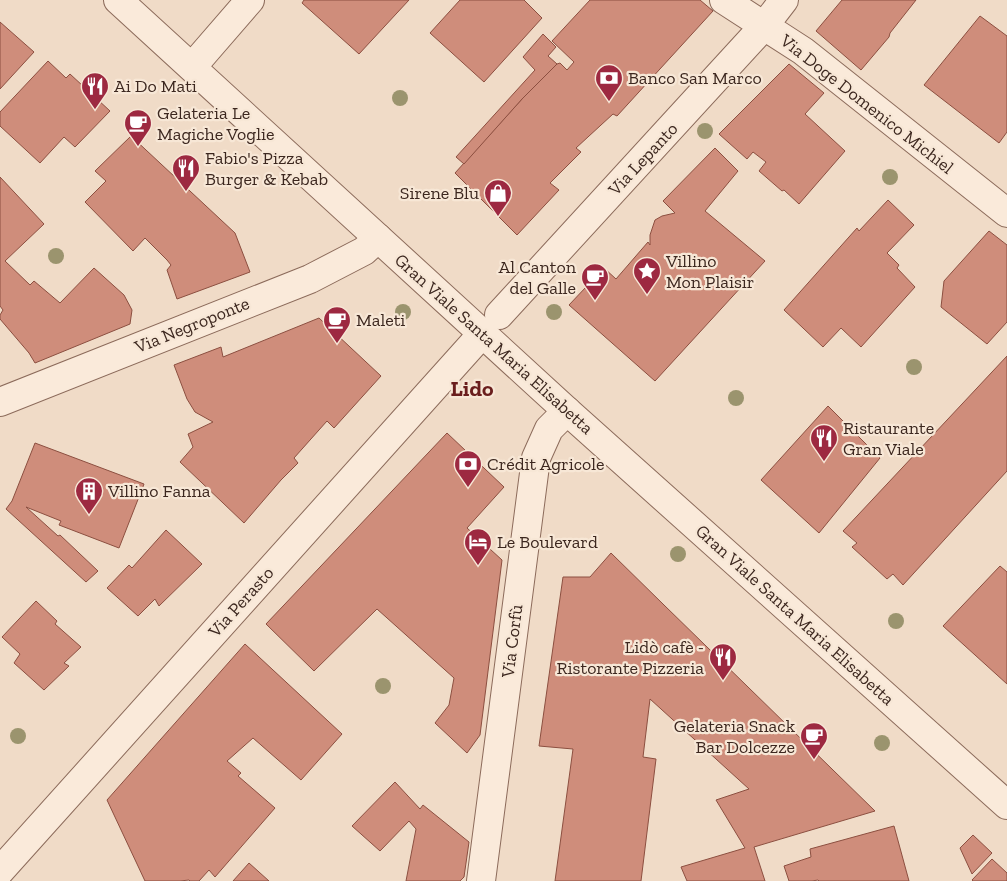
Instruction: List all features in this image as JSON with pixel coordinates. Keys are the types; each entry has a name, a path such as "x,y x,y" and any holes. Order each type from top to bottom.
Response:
{"street":[{"name":"Gran Viale Santa Maria Elisabetta","path":"118,0 378,238 491,324 567,411 1007,805"},
{"path":"192,67 250,0"},
{"name":"Via Doge Domenico Michiel","path":"724,0 803,51 1007,213"},
{"name":"Via Lepanto","path":"491,324 764,26 784,0"},
{"name":"Via Negroponte","path":"0,402 310,278 364,250 378,238"},
{"name":"Via Perasto","path":"0,871 491,324"},
{"name":"Via Corfù","path":"481,881 536,458 549,429 567,411"}],"building":[{"path":"304,0 409,0 359,54 302,3"},
{"path":"460,0 524,0 542,18 484,82 430,33"},
{"path":"590,0 700,0 713,11 617,116 613,114 576,148 581,152 550,183 559,190 517,235 455,173 522,99 557,64 560,63 567,70 574,62 552,41"},
{"path":"842,0 916,0 890,33 889,37 861,70 816,31"},
{"path":"980,16 1007,36 1007,132 999,143 924,85"},
{"path":"0,22 34,52 0,89"},
{"path":"543,34 556,47 548,56 557,64 522,99 464,164 456,157 535,70 523,57"},
{"path":"48,61 66,78 70,74 110,111 75,147 64,137 40,163 0,126 0,112"},
{"path":"789,64 824,93 805,114 845,151 799,204 759,171 766,162 753,152 747,159 719,134"},
{"path":"131,136 235,233 250,272 177,299 167,270 171,265 167,260 145,238 133,251 85,202 106,181 95,171"},
{"path":"715,148 738,171 705,211 765,261 655,381 569,305 604,268 616,279 648,242 650,245 650,235 655,220 675,213 663,201"},
{"path":"0,177 44,224 5,261 30,285 34,281 60,303 94,268 124,295 132,310 130,324 35,363 29,353 0,319 3,310 0,306"},
{"path":"888,200 914,225 887,253 899,265 897,268 915,287 861,347 841,328 823,347 784,310 857,228 859,231"},
{"path":"989,231 1007,245 1007,322 987,344 941,307 944,281"},
{"path":"319,318 381,376 334,428 327,421 294,458 298,463 244,523 180,462 193,447 188,434 213,422 195,412 187,399 174,365 221,347 223,357"},
{"path":"1007,356 1007,471 903,585 893,574 887,579 852,547 857,543 843,531"},
{"path":"828,406 880,458 819,533 761,480"},
{"path":"447,433 504,487 467,528 502,560 480,735 467,753 435,723 449,705 454,678 377,609 314,671 266,624"},
{"name":"Villino Fanna","path":"35,443 144,484 119,548 59,525 61,521 26,507 58,536 60,535 98,571 86,582 6,509 12,501"},
{"path":"166,530 202,564 159,606 155,599 138,616 107,588 129,565 132,568"},
{"path":"611,553 875,811 754,847 765,881 687,881 681,867 745,848 716,800 749,789 650,699 643,757 656,759 641,881 555,881 573,749 539,746 563,577 590,577"},
{"path":"1000,566 1007,572 1007,684 943,626"},
{"path":"36,601 57,621 55,624 81,647 64,663 69,666 44,690 14,663 20,654 2,637"},
{"path":"245,644 342,734 301,780 253,738 227,761 241,773 238,776 275,808 215,877 209,870 199,881 145,881 107,800"},
{"path":"395,782 420,809 423,805 469,842 464,877 460,881 406,881 416,829 409,821 380,851 352,826"},
{"path":"894,826 909,881 789,881 784,866 811,857 810,849"},
{"path":"973,835 992,853 972,874 960,848"},
{"path":"992,859 1007,873 1007,881 973,881 972,880"},
{"path":"249,863 269,881 233,881"}],"place":[{"name":"Banco San Marco","path":"609,102"},
{"name":"Ai Do Mati","path":"95,110"},
{"name":"Gelateria Le Magiche Voglie","path":"138,147"},
{"name":"Fabio's Pizza Burger & Kebab","path":"186,192"},
{"name":"Sirene Blu","path":"498,217"},
{"name":"Villino Mon Plaisir","path":"647,295"},
{"name":"Al Canton del Galle","path":"595,301"},
{"name":"Maleti","path":"337,344"},
{"name":"Ristaurante Gran Viale","path":"824,462"},
{"name":"Crédit Agricole","path":"468,488"},
{"name":"Villino Fanna","path":"89,515"},
{"name":"Le Boulevard","path":"478,566"},
{"name":"Lidò cafè - Ristorante Pizzeria","path":"723,681"},
{"name":"Gelateria Snack Bar Dolcezze","path":"814,760"}],"district":[{"name":"Lido","path":"472,388"}]}
